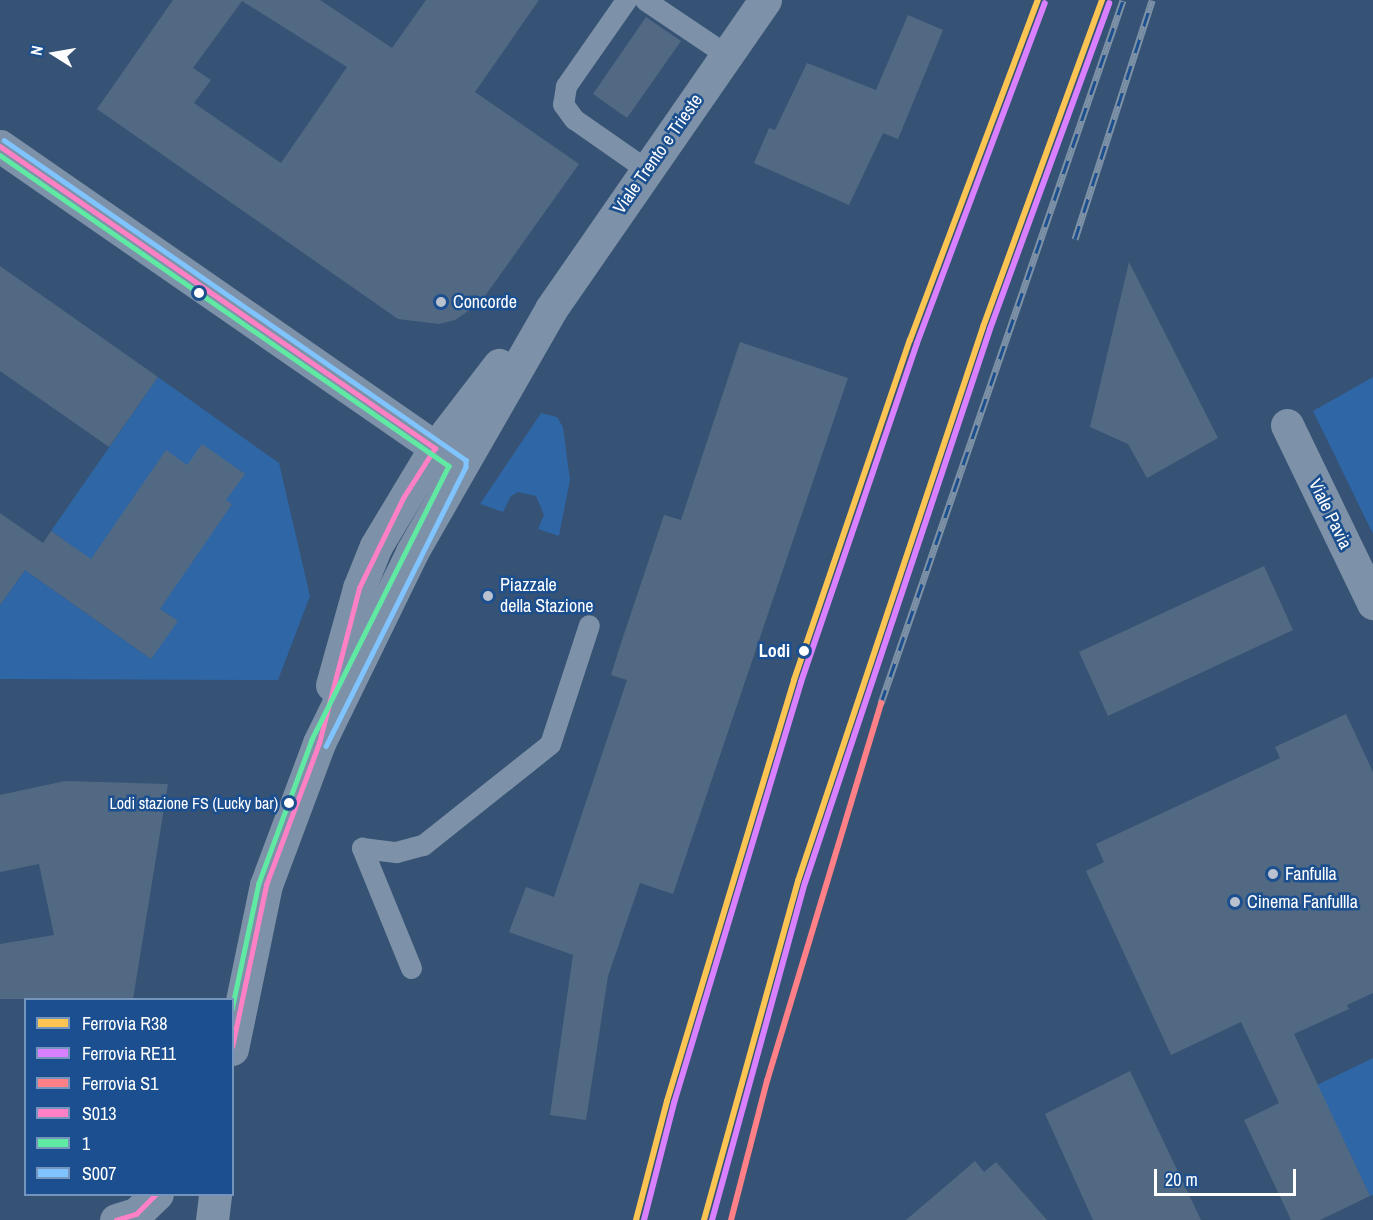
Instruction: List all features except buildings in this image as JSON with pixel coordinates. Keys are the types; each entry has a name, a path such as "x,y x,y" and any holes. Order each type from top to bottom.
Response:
{"street":[{"name":"Viale Trento e Trieste","path":"447,456 765,0"},
{"path":"0,146 447,456 319,743 266,885 234,1039"},
{"name":"Viale Pavia","path":"1287,425 1373,603"},
{"path":"116,1220 136,1214 155,1196"},
{"path":"212,1220 215,1196"}],"lane":[{"path":"626,0 566,86 562,104 574,119 647,170"},
{"path":"645,0 727,55"},
{"path":"411,969 362,848 396,852 423,845 550,744 589,625"}],"shaded area":[{"path":"158,377 279,463 310,596 278,680 0,679 0,605 25,570 151,659 177,621 51,531"},
{"path":"1373,377 1373,534 1313,411"},
{"path":"541,413 557,417 563,427 570,480 559,536 538,529 544,515 536,496 518,492 511,496 503,512 480,504"},
{"path":"1373,1058 1373,1195 1370,1196 1317,1085"}],"railway":[{"path":"881,703 1123,0"},
{"path":"1075,239 1152,0"}],"rail line":[{"name":"R38","path":"636,1220 667,1101 794,680 910,340 1038,0"},
{"name":"R38","path":"704,1220 798,881 983,327 1102,0"},
{"name":"RE11","path":"644,1220 674,1103 801,682 917,343 1045,3"},
{"name":"RE11","path":"712,1220 805,883 990,329 1109,3"},
{"name":"S1","path":"731,1220 767,1081 881,703"}],"transit line":[{"name":"S007","path":"4,140 466,460 466,467 326,746"},
{"name":"S013","path":"0,146 435,448"},
{"name":"1","path":"0,155 449,466 312,740 259,883 234,1001"},
{"name":"S013","path":"234,1037 266,885 319,743 359,588 403,498 435,448"},
{"name":"S013","path":"116,1220 136,1214 154,1196"}],"place":[{"name":"Concorde","path":"441,302"},
{"name":"Piazzale della Stazione","path":"488,596"},
{"name":"Lodi","path":"804,651"},
{"name":"Lodi stazione FS (Lucky bar)","path":"289,803"},
{"name":"Fanfulla","path":"1273,874"},
{"name":"Cinema Fanfullla","path":"1235,902"}]}
